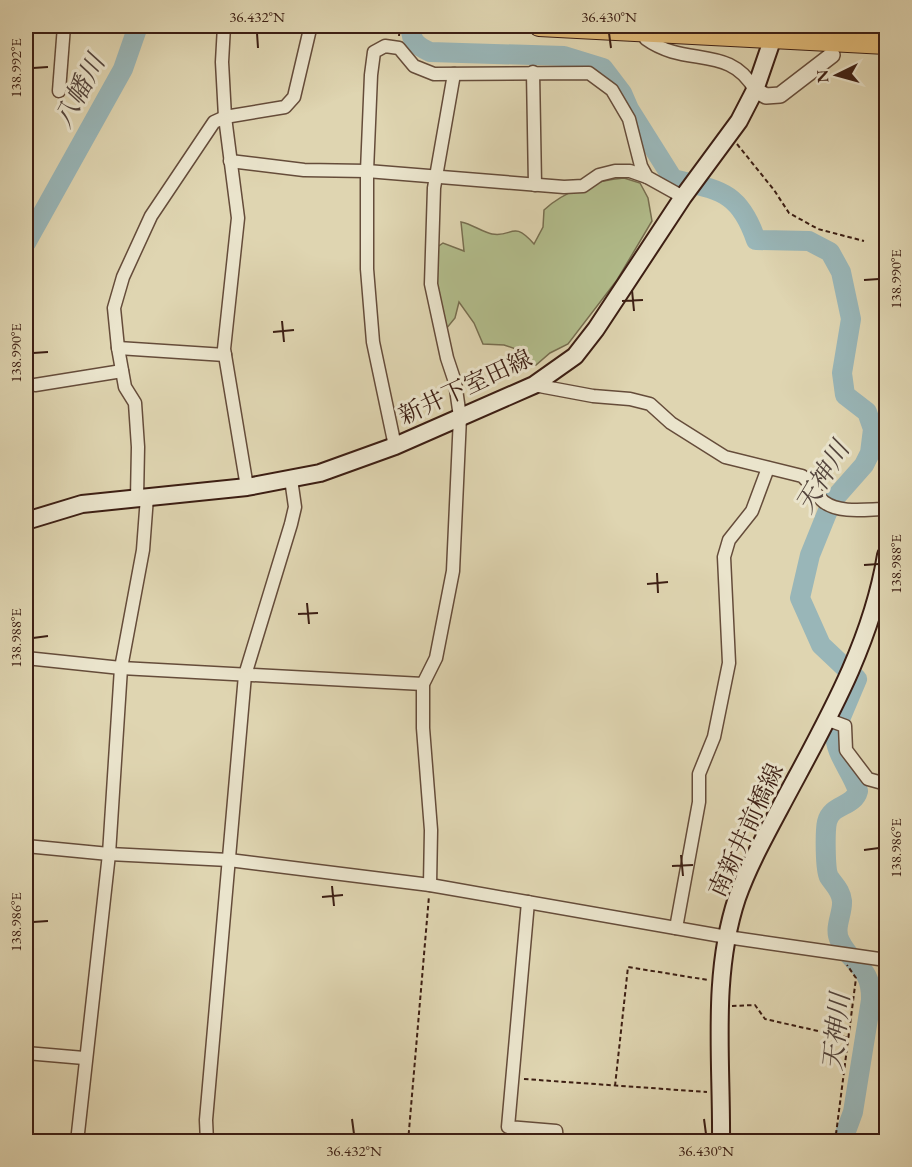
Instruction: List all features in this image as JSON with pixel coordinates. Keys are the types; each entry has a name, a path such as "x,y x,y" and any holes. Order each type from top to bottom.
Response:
{"main road":[{"path":"539,26 775,32 886,44"},
{"name":"新井下室田線","path":"26,521 82,504 247,487 320,473 395,446 534,385 575,356 596,329 683,197 728,136 756,90 775,32"},
{"name":"南新井前橋線","path":"721,1142 722,983 727,937 737,898 749,868 861,650 885,573 886,555"}],"street":[{"path":"59,91 62,26 118,26"},
{"path":"224,26 222,62 225,117 238,218 227,310 225,355 247,487"},
{"path":"77,1142 84,1058 109,854 121,668 142,550 142,497 135,403 125,387 114,308 123,277 151,216 197,144 214,122 225,117 285,107 294,97 310,29"},
{"path":"646,39 661,50 675,54 729,62 748,76 756,90 766,96 780,95 832,55"},
{"path":"395,446 373,342 367,269 367,171 374,52 385,46 399,48 414,66 434,74 589,73 612,90 629,119 641,166 647,177"},
{"path":"533,72 535,185"},
{"path":"430,885 431,830 424,739 423,684 436,658 453,571 460,417 455,381 447,358 431,284 434,188 454,74"},
{"path":"230,161 304,170 367,171 535,185 583,186 598,175 615,171 630,171 647,177 660,187 683,197"},
{"path":"118,348 225,355"},
{"path":"35,385 122,371"},
{"path":"534,385 650,404 671,423 725,457 802,476 810,482 822,501 836,508 886,509"},
{"path":"676,928 699,802 699,774 714,736 729,663 724,557 729,540 752,512 768,468"},
{"path":"207,1142 206,1120 245,675 291,524 295,500 291,479"},
{"path":"26,658 121,668 423,684"},
{"path":"826,719 845,726 846,750 868,779 886,784"},
{"path":"26,846 109,854 229,860 430,885 727,937 886,960"},
{"path":"528,902 508,1127 556,1131 557,1142"},
{"path":"26,1053 84,1058"}],"path":[{"path":"728,136 774,190 789,213 818,229 864,241"},
{"path":"408,1142 430,885"},
{"path":"835,1142 856,978 838,953"},
{"path":"615,1086 628,967 722,983"},
{"path":"721,1006 755,1005 765,1019 850,1039"},
{"path":"512,1079 721,1094"}],"green space":[{"path":"624,178 640,183 648,198 652,221 617,280 568,344 550,353 536,365 523,367 516,349 504,345 483,344 474,323 459,302 455,318 446,329 435,293 436,248 443,243 464,251 461,222 492,234 521,232 534,244 543,227 544,210 552,203 581,188 603,181"}],"waterway":[{"name":"八幡川","path":"26,243 123,69 138,26"},
{"name":"天神川","path":"411,26 415,42 430,52 564,56 603,68 622,93 629,109 673,179 703,186 725,195 742,211 756,240 809,241 830,252 841,272 851,319 842,373 845,395 867,412 873,429 870,453 864,465 834,499 827,513 810,555 800,598 821,645 857,679 835,731 835,739 858,791 852,800 829,816 826,833 828,873 842,901 838,936 845,949 865,973 871,1000 853,1112 842,1142"}]}
